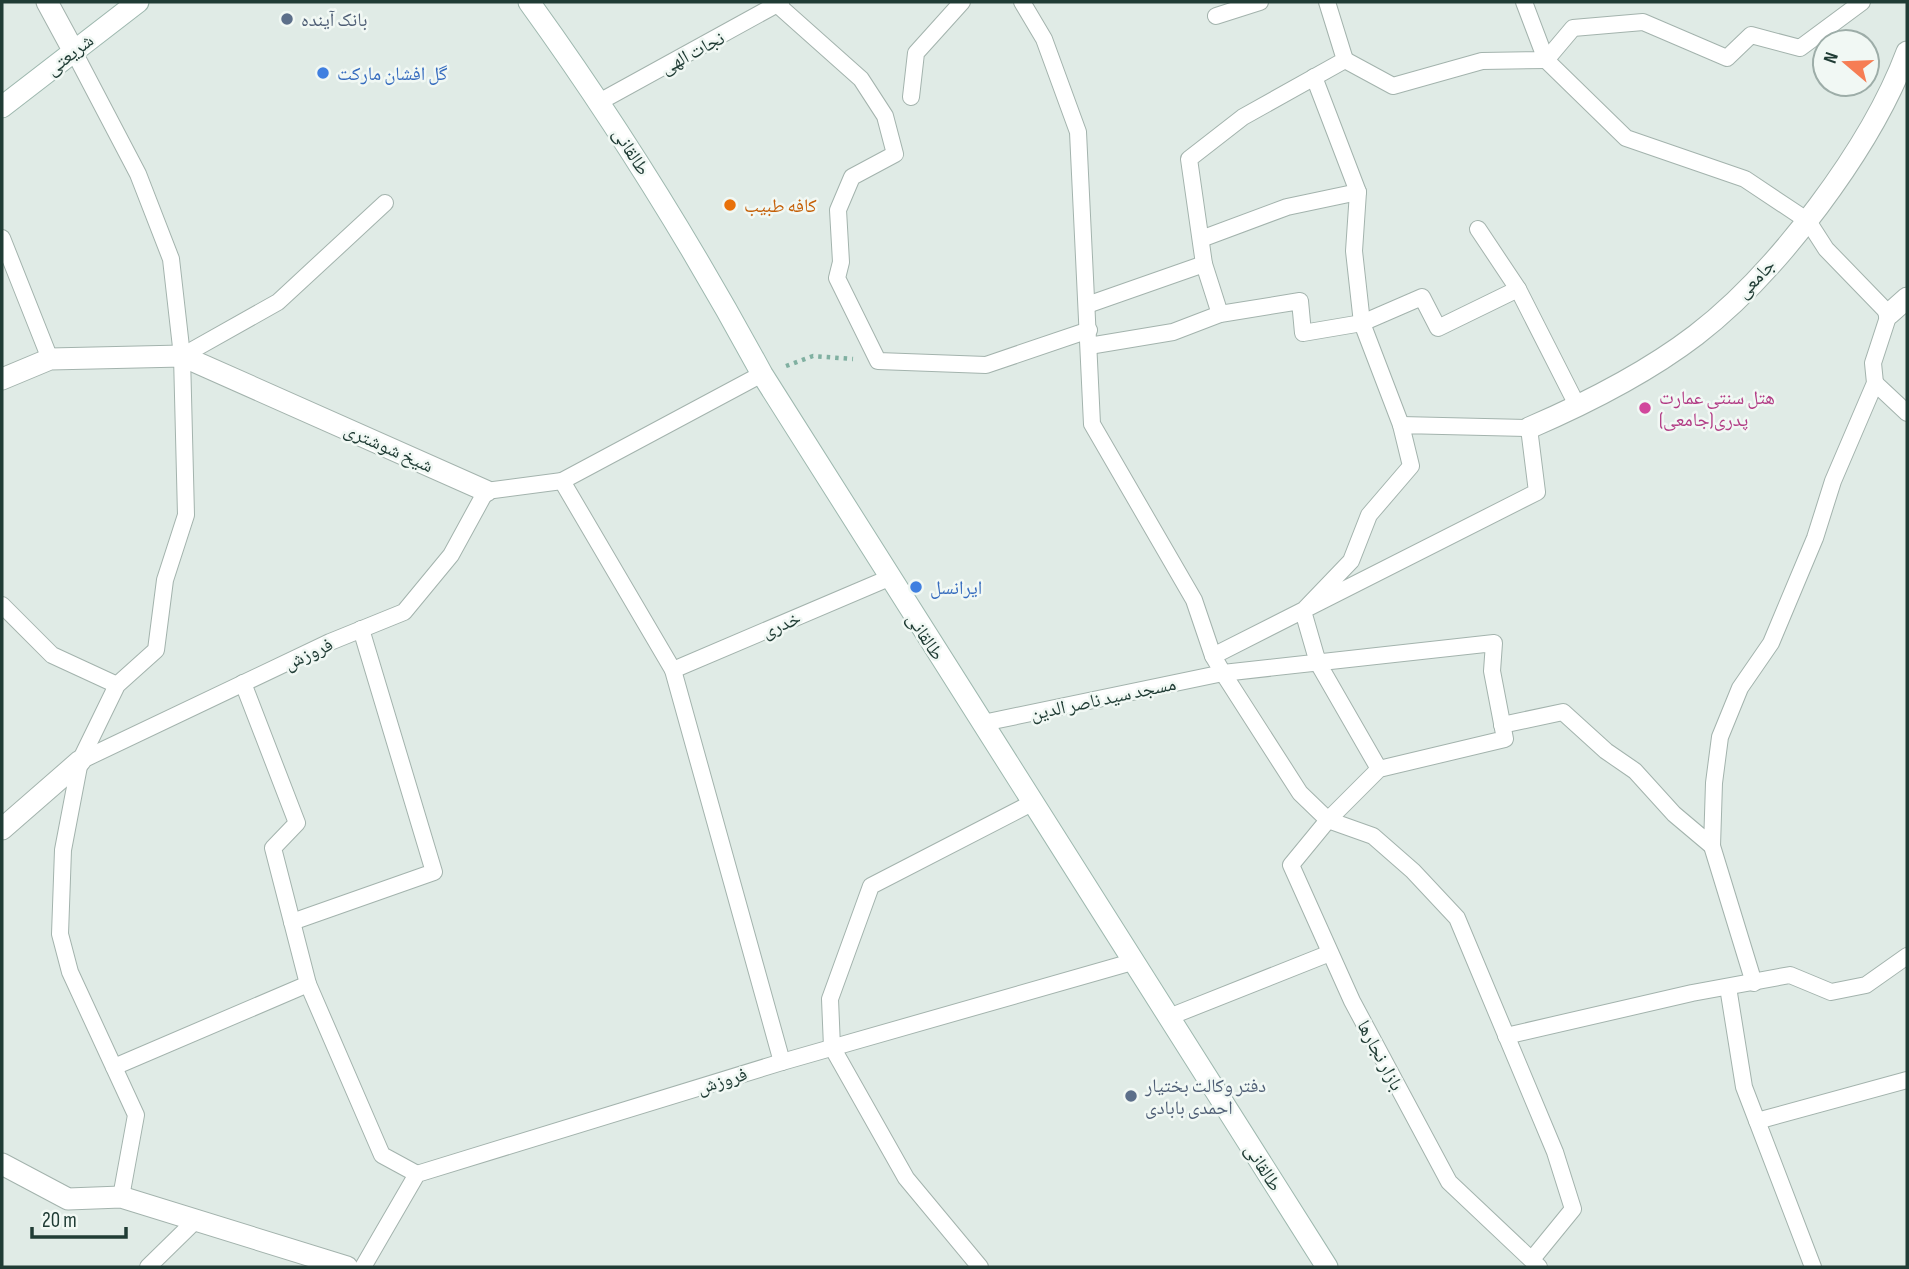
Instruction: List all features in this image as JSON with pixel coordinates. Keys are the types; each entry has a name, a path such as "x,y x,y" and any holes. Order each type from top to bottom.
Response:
{"main road":[{"path":"47,2 73,50"},
{"name":"شریعتی","path":"2,107 138,2"},
{"name":"طالقانی","path":"529,2 601,101 710,278 762,374 889,578 1328,1267"},
{"name":"جامعی","path":"1529,428 1600,397 1696,335 1741,293 1808,221 1850,160 1894,87 1907,52"},
{"path":"1889,314 1907,298"},
{"name":"شیخ شوشتری","path":"2,379 50,359 182,356 486,491"},
{"path":"2,829 80,761"},
{"path":"2,1164 68,1199 121,1197 347,1267"}],"lane":[{"path":"911,97 916,53 962,2"},
{"path":"1022,2 1044,39 1077,132 1092,424 1194,600 1213,656 1300,793 1328,820 1373,836 1413,871 1457,918 1555,1152 1573,1209 1536,1263"},
{"path":"1216,16 1260,2"},
{"path":"1327,2 1345,60 1392,86 1482,61 1546,60 1573,28 1643,22 1727,58 1751,35 1800,48 1862,2"},
{"path":"1524,2 1546,60 1626,138 1745,179 1808,221 1826,249 1889,314 1873,363 1875,383 1833,481 1815,538 1771,643 1740,688 1720,737 1714,783 1712,846 1754,983"},
{"path":"780,4 861,79 885,116 895,154 852,177 838,209 841,262 837,278 878,361 986,365 1089,338 1173,332 1220,314 1300,301 1303,334 1362,323 1422,298 1438,328 1518,289"},
{"name":"نجات الهی","path":"601,101 780,4"},
{"path":"73,50 138,174 171,259 182,356 186,515 165,580 156,650 117,685 80,761 63,850 60,934 70,972 136,1115 121,1197"},
{"path":"1220,314 1204,264 1189,159 1243,117 1345,60"},
{"path":"1303,611 1351,561 1369,515 1411,466 1401,425 1362,323 1354,251 1358,192 1314,77"},
{"path":"1201,239 1287,207 1358,192"},
{"path":"182,356 278,302 385,203"},
{"path":"1478,229 1518,289 1578,407"},
{"path":"2,238 50,359"},
{"path":"1087,304 1204,264"},
{"path":"486,491 562,481 762,374"},
{"path":"1875,383 1907,413"},
{"path":"1213,656 1537,492 1529,428 1401,425"},
{"path":"562,481 673,670 782,1062"},
{"name":"فروزش","path":"80,761 243,683 404,612 451,555 486,491"},
{"name":"خدری","path":"673,670 889,578"},
{"path":"2,605 52,655 117,685"},
{"path":"1303,611 1318,663 1378,769"},
{"path":"292,922 434,872 361,629"},
{"name":"مسجد سید ناصر الدین","path":"983,723 1223,673 1494,643 1492,671 1502,725"},
{"path":"243,683 297,823 274,848 308,984 382,1155 417,1174 363,1267"},
{"path":"1328,820 1378,769 1505,739 1502,725 1563,712 1606,751 1635,771 1674,814 1712,846"},
{"path":"980,1267 906,1178 832,1047 830,999 871,886 1032,803"},
{"name":"بازار نجارها","path":"1328,820 1291,865 1352,1001 1449,1182 1536,1263"},
{"path":"1168,1017 1330,953"},
{"path":"1506,1036 1790,975 1831,992 1866,985 1907,956"},
{"name":"فروزش","path":"417,1174 832,1047 1132,962"},
{"path":"114,1067 308,984"},
{"path":"1728,987 1744,1087 1813,1267"},
{"path":"1757,1121 1907,1080"},
{"path":"148,1267 196,1220"}],"path":[{"path":"762,374 813,356 878,361"}],"place":[{"name":"بانک آینده","path":"287,19"},
{"name":"گل افشان مارکت","path":"323,73"},
{"name":"کافه طبیب","path":"730,205"},
{"name":"هتل سنتی عمارت پدری(جامعی)","path":"1645,408"},
{"name":"ایرانسل","path":"916,587"},
{"name":"دفتر وکالت بختیار احمدی بابادی","path":"1131,1096"}]}
